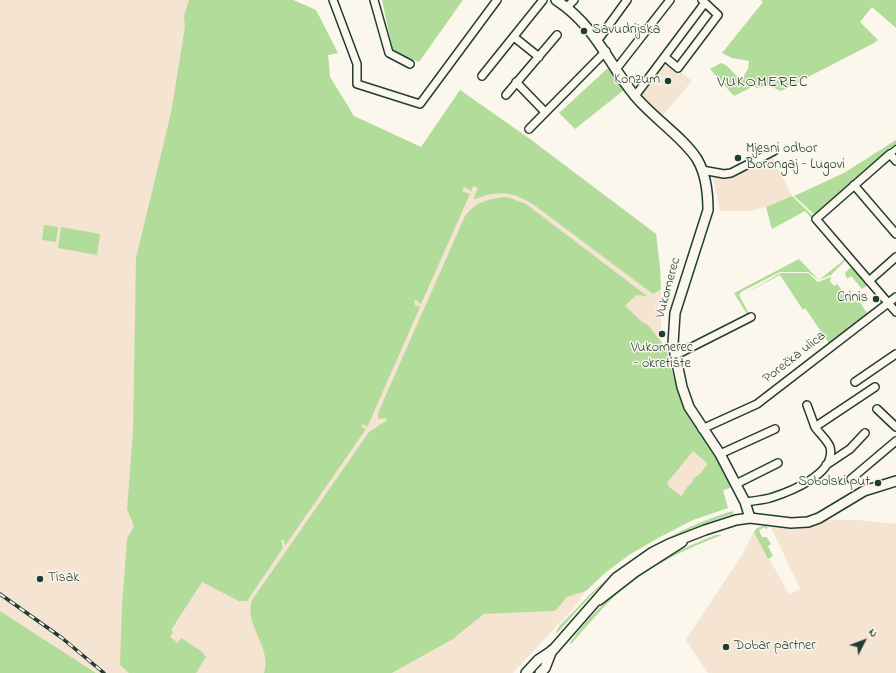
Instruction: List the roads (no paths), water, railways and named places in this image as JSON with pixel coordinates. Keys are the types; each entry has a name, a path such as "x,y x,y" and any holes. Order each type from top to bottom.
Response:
{"street":[{"path":"333,0 357,64 357,84 420,104 497,0"},
{"path":"374,0 389,53 410,64"},
{"path":"482,76 543,0"},
{"name":"Vukomerec","path":"556,0 570,3 606,51 635,96 691,151 702,170 708,194 708,210 675,313 673,340 682,387 689,407 702,429 720,454 745,502 750,518"},
{"path":"598,40 627,0"},
{"path":"616,68 670,0"},
{"path":"635,96 665,57 703,2 718,14 678,68 665,57"},
{"path":"506,95 557,35"},
{"path":"514,37 539,57"},
{"path":"529,129 606,51"},
{"path":"516,82 545,112"},
{"path":"896,149 816,219 896,312"},
{"path":"702,170 724,174 731,173 774,151"},
{"path":"890,154 896,161"},
{"path":"854,185 896,234"},
{"path":"869,281 896,257"},
{"name":"Porečka ulica","path":"702,429 757,404 896,297"},
{"path":"675,354 680,353 751,317"},
{"path":"855,382 896,354"},
{"path":"815,427 875,387"},
{"path":"745,502 769,498 810,481 818,475 826,465 830,455 830,447 815,427 807,405"},
{"path":"877,409 896,427"},
{"path":"720,454 775,429"},
{"path":"826,465 850,449 865,433"},
{"path":"851,478 896,441"},
{"path":"736,484 778,463"},
{"path":"526,673 538,660 553,650 594,603 604,589 624,572 653,552 691,535 730,522 750,518 791,523 808,522 819,518 864,491 896,481"},
{"path":"540,673 545,668 553,650"}],"railway":[{"path":"0,594 62,638 104,673"}],"place":[{"name":"Savudrijska","path":"584,31"},
{"name":"Konzum","path":"668,81"},
{"name":"Mjesni odbor Borongaj - Lugovi","path":"738,158"},
{"name":"Crinis","path":"876,299"},
{"name":"Vukomerec - okretište","path":"662,334"},
{"name":"Sobolski put","path":"878,483"},
{"name":"Tisak","path":"40,579"},
{"name":"Dobar partner","path":"726,647"}],"district":[{"name":"VUKOMEREC","path":"763,83"}]}
